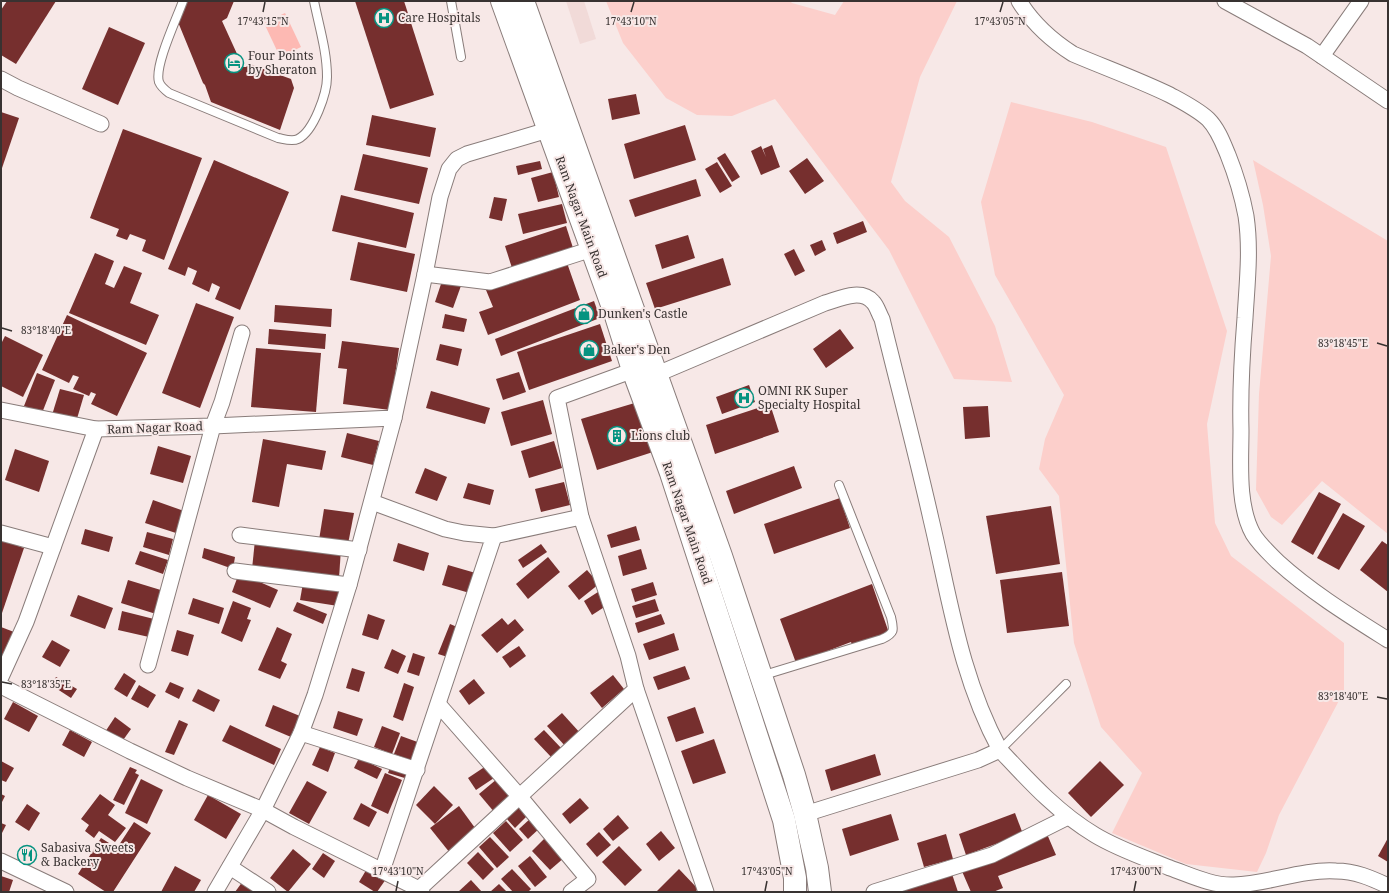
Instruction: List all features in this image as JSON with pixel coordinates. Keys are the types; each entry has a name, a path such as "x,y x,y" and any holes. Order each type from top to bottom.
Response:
{"main road":[{"name":"Ram Nagar Main Road","path":"502,1 558,126 592,249 615,313 645,372 700,562 784,820 794,870 796,892"},
{"path":"523,1 558,126 645,372 721,556 794,775 805,814 817,868 820,892"}],"street":[{"path":"1019,1 1031,19 1062,47 1073,54 1158,89 1183,102 1198,111 1217,131 1234,171 1241,194 1246,217 1248,240 1240,398 1241,478 1247,518 1253,533 1262,546 1290,573 1327,600 1388,640"},
{"path":"1225,1 1307,46 1388,101"},
{"path":"1322,56 1361,1"},
{"path":"1,79 18,88 101,124"},
{"path":"215,892 264,810 301,733 316,695 359,550 394,418 440,197 449,169 457,159 467,154 558,126"},
{"path":"425,274 490,282 592,249"},
{"path":"706,892 636,689 628,656 581,517 557,398 645,372 825,304 853,295 865,296 873,302 882,319 931,520 956,634 977,702 987,726 1000,750 1039,791 1068,817 1095,835 1127,851 1182,872 1217,884 1247,884 1311,872 1336,870 1371,878 1388,886"},
{"name":"Ram Nagar Road","path":"1,410 96,429 213,426 222,402 242,333"},
{"path":"148,665 213,426 394,418"},
{"path":"1,678 26,622 96,429"},
{"path":"372,502 445,529 464,533 494,536 581,517"},
{"path":"1,533 53,547"},
{"path":"240,536 359,550"},
{"path":"382,871 439,705 494,536"},
{"path":"235,571 349,585"},
{"path":"1,686 130,751 188,778 264,810 294,827 420,891 636,689"},
{"path":"439,705 520,797 588,879 571,892"},
{"path":"301,733 417,770"},
{"path":"805,814 978,760 1000,750"},
{"path":"874,892 992,855 1068,817"},
{"path":"1,861 66,892"},
{"path":"230,867 268,892"}],"lane":[{"path":"183,1 161,60 158,73 159,82 162,88 169,94 278,138 289,141 297,140 306,134 312,124 325,90 326,76 323,44 314,1"},
{"path":"451,1 461,57"},
{"path":"760,676 882,639 889,636 893,632 891,617 839,485"},
{"path":"1000,750 1066,684"}],"shaded area":[{"path":"566,1 584,1 596,39 580,44"},
{"path":"606,1 790,1 792,3 835,15 844,1 957,1 920,77 891,182 905,201 949,237 995,326 1012,382 954,379 889,250 775,99 732,116 697,115 666,98 623,43"},
{"path":"285,13 301,47 280,57 264,23"},
{"path":"1011,102 1092,122 1166,147 1227,331 1207,424 1215,523 1231,556 1344,643 1344,691 1279,815 1266,853 1257,872 1186,864 1112,833 1142,773 1101,727 1074,643 1059,496 1039,469 1045,439 1064,395 995,275 981,202"},
{"path":"1253,160 1388,241 1388,534 1322,481 1282,525 1271,517 1256,490 1259,394 1271,256 1263,205"}],"building":[{"path":"7,1 56,1 16,64 1,55 1,10"},
{"name":"Four Points by Sheraton","path":"186,1 234,1 227,18 222,21 243,67 250,64 291,79 294,88 280,130 211,102 178,22"},
{"path":"355,1 404,1 434,95 390,109"},
{"path":"109,27 145,43 118,105 82,89"},
{"path":"636,94 640,114 612,120 608,99"},
{"path":"1,112 19,118 1,171"},
{"path":"372,115 436,128 430,157 366,145"},
{"path":"685,125 696,160 634,179 624,144"},
{"path":"123,129 202,158 164,260 142,251 146,240 130,234 127,240 116,236 119,229 90,218"},
{"path":"772,145 780,167 761,175 751,151 761,146 766,157 763,149"},
{"path":"725,153 740,177 732,182 717,158"},
{"path":"363,154 428,168 419,204 354,190"},
{"path":"807,158 824,181 805,194 789,171"},
{"path":"214,160 289,192 240,310 215,299 220,287 212,283 209,292 192,284 197,271 188,267 185,276 168,269"},
{"path":"540,161 542,169 518,175 516,166"},
{"path":"717,162 732,186 720,193 705,169"},
{"path":"553,172 559,197 538,202 531,178"},
{"path":"696,179 701,196 635,217 629,200"},
{"path":"341,195 414,213 406,248 332,231"},
{"path":"494,197 507,199 502,221 489,218"},
{"path":"562,204 567,223 523,234 518,214"},
{"path":"863,221 867,232 837,244 833,233"},
{"path":"566,226 573,248 512,268 505,246"},
{"path":"688,235 695,258 662,269 655,245"},
{"path":"822,240 826,250 815,256 810,245"},
{"path":"358,242 415,254 407,292 350,280"},
{"path":"794,249 805,271 795,276 784,254"},
{"path":"95,253 114,261 105,284 114,288 124,266 142,273 130,303 159,315 146,345 69,313"},
{"path":"723,258 731,285 655,309 646,283"},
{"path":"566,260 580,300 488,335 479,312 493,307 486,290"},
{"path":"443,278 462,283 453,308 435,302"},
{"path":"594,301 600,318 501,356 495,339"},
{"path":"196,303 234,317 200,408 162,393"},
{"path":"275,305 332,309 331,327 274,322"},
{"path":"445,314 467,319 464,332 442,328"},
{"path":"67,315 147,353 117,416 91,404 96,394 91,392 89,396 73,389 79,377 73,375 69,383 42,370"},
{"path":"600,324 612,361 529,390 517,352"},
{"path":"269,329 326,334 325,349 268,344"},
{"path":"840,329 854,348 826,368 813,349"},
{"path":"5,336 43,355 23,397 1,386 1,344"},
{"path":"342,341 399,348 390,410 343,404 347,369 338,368"},
{"path":"440,344 462,349 458,366 436,360"},
{"path":"256,348 321,353 316,412 251,407"},
{"path":"519,372 526,392 503,400 496,379"},
{"path":"37,373 55,380 42,413 24,406"},
{"path":"749,385 755,402 722,414 716,397"},
{"path":"60,389 84,395 76,422 52,415"},
{"path":"431,391 490,408 485,424 426,408"},
{"path":"543,400 552,434 511,446 501,412"},
{"name":"Lions club","path":"638,402 653,452 597,470 581,419"},
{"path":"770,404 779,432 715,454 706,425"},
{"path":"988,406 990,437 965,439 963,407"},
{"path":"347,433 379,441 373,465 341,457"},
{"path":"263,439 326,451 322,470 287,464 279,507 252,502"},
{"path":"554,441 562,468 529,478 521,451"},
{"path":"158,446 191,456 183,483 150,474"},
{"path":"15,449 49,461 39,492 5,480"},
{"path":"794,466 802,488 734,514 726,491"},
{"path":"425,468 447,477 437,501 415,493"},
{"path":"564,482 570,505 541,512 535,489"},
{"path":"468,483 494,490 490,505 463,498"},
{"path":"1319,492 1341,504 1313,555 1291,542"},
{"path":"840,498 850,528 774,554 764,524"},
{"path":"153,500 184,511 176,533 145,523"},
{"path":"1051,506 1060,564 996,574 986,516"},
{"path":"324,509 354,513 348,544 319,540"},
{"path":"1343,513 1365,526 1339,570 1317,558"},
{"path":"636,526 640,540 611,548 607,535"},
{"path":"85,529 113,537 109,552 81,544"},
{"path":"147,532 173,539 169,555 143,547"},
{"path":"1,540 24,548 1,616"},
{"path":"255,540 341,549 339,578 252,569"},
{"path":"1382,541 1388,545 1388,592 1360,570"},
{"path":"398,543 429,553 424,571 393,561"},
{"path":"541,544 547,552 523,568 518,560"},
{"path":"204,548 235,557 233,569 202,558"},
{"path":"641,549 647,569 623,576 618,556"},
{"path":"140,551 168,560 163,574 135,564"},
{"path":"548,557 560,572 528,599 516,584"},
{"path":"448,565 479,574 473,594 442,585"},
{"path":"587,570 599,584 579,600 568,586"},
{"path":"1062,572 1069,626 1007,633 1000,580"},
{"path":"239,573 278,590 270,608 232,592"},
{"path":"128,580 164,591 156,614 121,603"},
{"path":"653,582 657,595 635,602 631,589"},
{"path":"303,583 340,589 338,606 300,600"},
{"path":"872,584 889,633 853,647 851,642 796,663 780,619"},
{"path":"598,592 606,606 592,615 584,601"},
{"path":"78,595 113,608 105,629 70,616"},
{"path":"193,598 224,608 219,624 188,614"},
{"path":"655,599 659,611 636,618 632,606"},
{"path":"233,601 251,608 247,619 251,620 242,642 221,633"},
{"path":"297,602 327,614 323,624 293,611"},
{"path":"122,611 154,619 149,637 118,630"},
{"path":"368,614 385,620 378,640 362,635"},
{"path":"661,614 665,624 638,633 635,623"},
{"path":"502,618 508,625 515,619 524,630 497,653 481,635"},
{"path":"450,624 462,629 451,658 438,654"},
{"path":"1,627 14,632 1,663"},
{"path":"277,627 292,634 281,661 287,664 280,679 258,670"},
{"path":"177,630 194,635 188,656 171,651"},
{"path":"674,633 679,650 649,660 643,644"},
{"path":"52,640 70,650 60,667 42,657"},
{"path":"519,646 526,656 510,668 502,657"},
{"path":"392,649 406,656 398,674 384,668"},
{"path":"413,653 425,657 419,676 407,672"},
{"path":"685,666 690,679 658,690 653,677"},
{"path":"352,668 365,672 359,692 346,688"},
{"path":"124,673 136,681 127,697 114,689"},
{"path":"613,675 624,689 602,708 590,693"},
{"path":"56,677 77,689 71,698 51,685"},
{"path":"474,679 485,693 469,705 459,691"},
{"path":"170,682 184,688 179,699 165,692"},
{"path":"404,683 414,687 403,721 393,717"},
{"path":"139,685 156,695 148,708 131,699"},
{"path":"198,689 220,700 214,712 192,701"},
{"path":"13,702 38,716 29,732 4,719"},
{"path":"273,705 300,716 291,737 265,726"},
{"path":"695,707 704,733 676,742 667,717"},
{"path":"338,711 363,719 357,736 333,728"},
{"path":"562,713 581,734 566,747 547,726"},
{"path":"115,717 131,729 121,743 105,732"},
{"path":"179,720 188,724 174,755 165,752"},
{"path":"230,725 281,749 274,765 222,741"},
{"path":"382,726 400,733 392,754 374,747"},
{"path":"70,730 92,742 84,757 62,745"},
{"path":"544,730 563,750 553,759 534,739"},
{"path":"401,736 423,744 416,762 394,754"},
{"path":"714,739 726,773 693,784 681,751"},
{"path":"320,747 335,753 328,772 312,765"},
{"path":"875,754 881,775 831,791 825,770"},
{"path":"359,758 382,769 377,779 354,768"},
{"path":"1,761 14,768 6,782 1,780"},
{"path":"1100,761 1124,785 1091,817 1068,793"},
{"path":"391,765 411,771 408,779 388,773"},
{"path":"486,766 494,778 476,790 468,778"},
{"path":"130,767 137,770 135,773 139,775 124,805 113,800"},
{"path":"385,773 402,780 388,814 371,806"},
{"path":"141,779 163,790 147,824 125,813"},
{"path":"497,779 513,797 495,813 479,794"},
{"path":"307,781 327,792 309,824 289,813"},
{"path":"434,786 453,805 435,824 416,805"},
{"path":"1,794 5,796 1,804"},
{"path":"100,794 115,805 108,815 126,828 115,842 99,831 94,838 85,831 89,825 81,819"},
{"path":"208,795 241,814 226,839 194,820"},
{"path":"580,798 589,808 570,824 562,814"},
{"path":"361,803 377,812 369,827 353,819"},
{"path":"523,803 531,812 515,828 507,819"},
{"path":"27,804 40,813 29,831 15,822"},
{"path":"459,806 478,832 450,853 430,828"},
{"path":"1015,813 1023,834 966,855 959,834"},
{"path":"891,814 899,840 850,856 842,829"},
{"path":"618,815 629,828 613,841 603,829"},
{"path":"532,817 541,827 528,839 519,829"},
{"path":"506,821 523,840 510,852 493,833"},
{"path":"134,822 151,833 113,892 106,892 78,874 101,838 117,848"},
{"path":"1,823 6,825 1,835"},
{"path":"661,831 675,848 659,861 646,844"},
{"path":"599,832 611,845 597,857 586,844"},
{"path":"946,834 953,859 924,867 917,843"},
{"path":"1047,834 1056,855 998,876 1003,888 993,892 971,892 961,869"},
{"path":"490,837 509,857 497,868 479,847"},
{"path":"546,837 565,857 550,870 532,851"},
{"path":"1388,838 1388,862 1378,856"},
{"path":"619,846 642,870 625,886 602,862"},
{"path":"293,849 311,864 288,892 270,878"},
{"path":"478,852 494,869 483,880 467,863"},
{"path":"323,853 335,861 324,878 312,869"},
{"path":"530,856 547,877 535,887 518,866"},
{"path":"175,866 201,880 194,892 161,892"},
{"path":"368,867 386,879 377,892 359,882"},
{"path":"512,869 531,889 528,892 513,892 501,879"},
{"path":"679,869 698,889 695,892 656,892"},
{"path":"951,871 958,892 886,892"},
{"path":"1,876 13,880 9,892 1,892"},
{"path":"471,880 482,892 458,892"},
{"path":"243,881 259,892 235,892"},
{"path":"499,884 507,892 490,892"}],"place":[{"name":"Care Hospitals","path":"384,18"},
{"name":"Four Points by Sheraton","path":"234,63"},
{"name":"Dunken's Castle","path":"584,314"},
{"name":"Baker's Den","path":"589,350"},
{"name":"OMNI RK Super Specialty Hospital","path":"744,398"},
{"name":"Lions club","path":"617,436"},
{"name":"Sabasiva Sweets & Backery","path":"27,855"}]}
